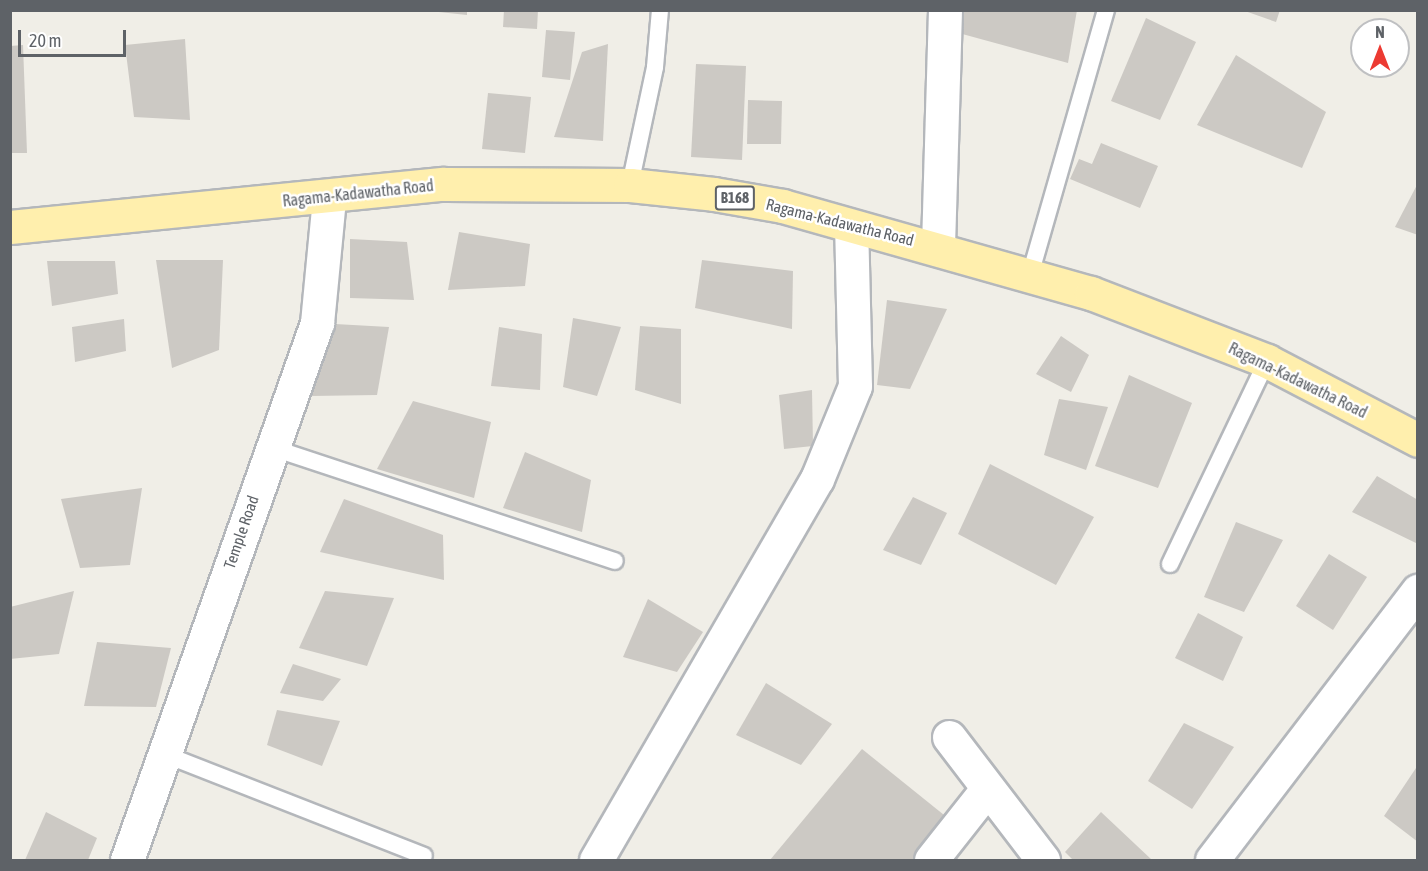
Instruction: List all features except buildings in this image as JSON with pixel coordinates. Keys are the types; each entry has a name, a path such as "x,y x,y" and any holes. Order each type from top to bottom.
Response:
{"main road":[{"name":"Ragama-Kadawatha Road","path":"10,227 192,206 329,198 444,184 630,185 783,206 851,226 938,246 1170,320 1267,361 1418,440"}],"street":[{"path":"938,246 945,10"},
{"name":"Temple Road","path":"127,861 270,447 317,323 329,198"},
{"path":"596,861 817,478 855,386 851,226"},
{"path":"1212,861 1418,591"},
{"path":"949,737 1043,861"},
{"path":"931,861 987,789"}],"lane":[{"path":"630,185 655,67 660,10"},
{"path":"1030,274 1106,10"},
{"path":"1170,564 1267,361"},
{"path":"270,447 615,561"},
{"path":"164,754 424,856"}]}
